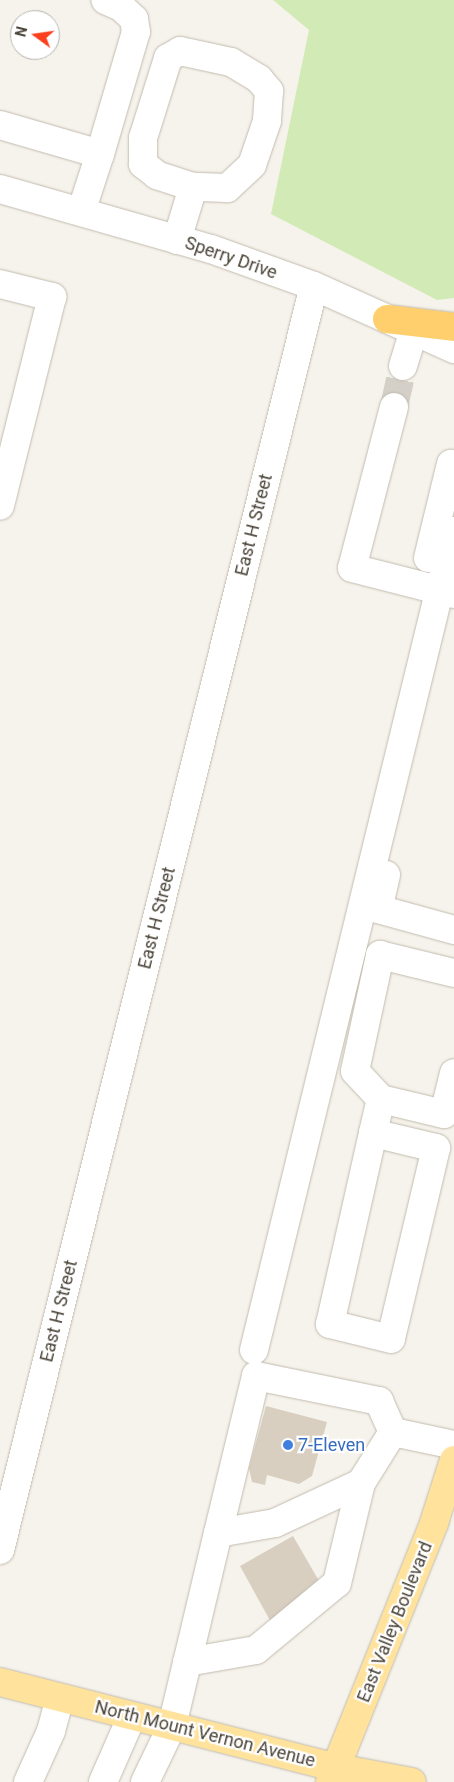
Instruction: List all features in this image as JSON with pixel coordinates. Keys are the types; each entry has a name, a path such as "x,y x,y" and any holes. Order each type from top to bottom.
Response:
{"highway":[{"path":"387,319 454,327"}],"main road":[{"name":"East Valley Boulevard","path":"334,1775 434,1523 454,1460"},
{"name":"North Mount Vernon Avenue","path":"0,1682 172,1726 334,1775 412,1782"}],"street":[{"path":"81,212 136,32 134,19 120,6 105,0"},
{"path":"180,51 231,62 259,79 269,91 267,121 252,165 227,188 193,188 157,175 143,164 143,138 168,58 180,51"},
{"path":"0,125 100,154"},
{"path":"177,240 193,188"},
{"name":"Sperry Drive","path":"0,189 177,240 314,286 454,349"},
{"path":"0,284 52,297 0,506"},
{"name":"East H Street","path":"0,1550 314,286"},
{"path":"403,366 414,331"},
{"path":"394,407 352,568 442,592"},
{"path":"442,592 451,464"},
{"path":"254,1350 370,907 442,592 454,531"},
{"path":"370,907 454,930"},
{"path":"454,973 380,955 355,1070 381,1100 449,1115 454,1073"},
{"path":"373,1133 436,1148 390,1339 330,1324 373,1133 381,1100"},
{"path":"145,1782 172,1726 256,1376 379,1401 393,1432"},
{"path":"393,1432 454,1445"},
{"path":"187,1662 256,1650 337,1583 361,1483 393,1432"},
{"path":"218,1533 275,1524 361,1483"},
{"path":"28,1782 51,1731 60,1698"},
{"path":"103,1782 132,1716"}],"green space":[{"path":"273,0 454,0 454,298 437,300 271,214 309,30"}],"building":[{"name":"7-Eleven","path":"266,1406 327,1422 312,1476 299,1484 267,1475 265,1485 252,1482 249,1468"},
{"path":"293,1536 326,1593 272,1624 240,1566"}],"tunnel":[{"path":"394,407 403,366"}],"place":[{"name":"7-Eleven","path":"288,1445"}]}
